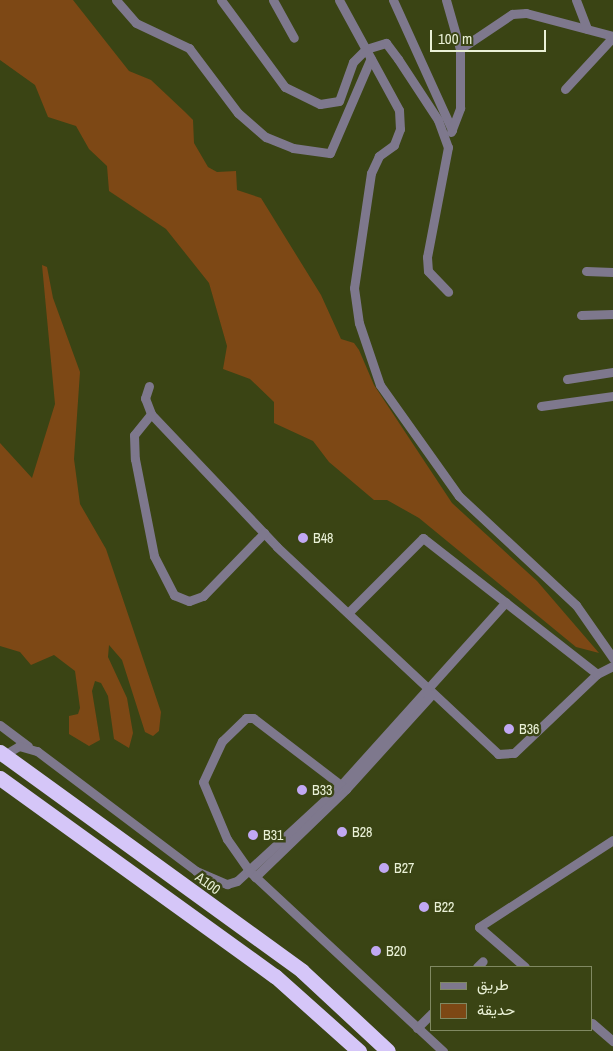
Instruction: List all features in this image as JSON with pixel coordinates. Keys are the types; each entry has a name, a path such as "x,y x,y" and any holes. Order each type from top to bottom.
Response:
{"highway":[{"name":"A100","path":"2,754 302,971 388,1051"},
{"path":"0,778 275,976 359,1051"}],"street":[{"path":"116,0 136,23 189,48 238,113 266,137 293,148 330,153 372,58"},
{"path":"222,0 285,87 320,104 338,102 353,62 366,49 386,44 438,120 448,147"},
{"path":"273,0 294,38"},
{"path":"339,0 372,58 398,110 400,129 394,145 379,156 371,173 354,288 359,323 380,385 459,496 584,613 613,658"},
{"path":"393,0 452,130"},
{"path":"446,0 460,49 460,108 448,147 427,257 428,272 448,292"},
{"path":"576,0 587,29"},
{"path":"460,49 512,14 587,29 613,37 565,89"},
{"path":"586,272 613,272"},
{"path":"580,315 613,314"},
{"path":"568,379 613,372"},
{"path":"149,386 145,398 151,414 264,534 429,692 504,756 514,754 597,674 613,666"},
{"path":"541,406 613,396"},
{"path":"151,414 134,435 134,459 154,556 174,595 189,601 203,596 264,534"},
{"path":"348,613 424,538 597,674"},
{"path":"0,725 210,879 227,884 252,874 343,787 429,692 506,602"},
{"path":"343,787 264,722 246,718 213,754 203,782 226,839 252,874 443,1051"},
{"path":"2,754 28,746"},
{"path":"524,966 479,927 613,840"},
{"path":"418,1028 430,1015"},
{"path":"593,1024 613,1041"}],"green space":[{"path":"0,0 73,0 129,71 151,80 193,120 194,143 208,167 217,172 236,171 237,190 261,198 321,295 341,339 354,343 359,350 374,385 452,503 537,581 599,653 576,647 419,518 387,500 374,500 329,462 313,441 274,423 274,402 250,379 223,369 227,346 209,283 166,229 109,191 107,166 89,149 76,126 48,117 35,85 0,60"},
{"path":"42,265 47,267 53,298 80,372 74,459 80,504 106,549 161,712 159,731 153,736 145,732 122,660 109,645 108,657 127,698 133,733 129,748 114,739 108,696 101,683 95,681 92,691 100,740 89,746 69,734 69,716 78,714 80,708 75,671 54,655 31,665 20,652 0,646 0,443 32,478 55,404"}],"place":[{"name":"B48","path":"303,538"},
{"name":"B36","path":"509,729"},
{"name":"B33","path":"302,790"},
{"name":"B28","path":"342,832"},
{"name":"B31","path":"253,835"},
{"name":"B27","path":"384,868"},
{"name":"B22","path":"424,907"},
{"name":"B20","path":"376,951"}]}
